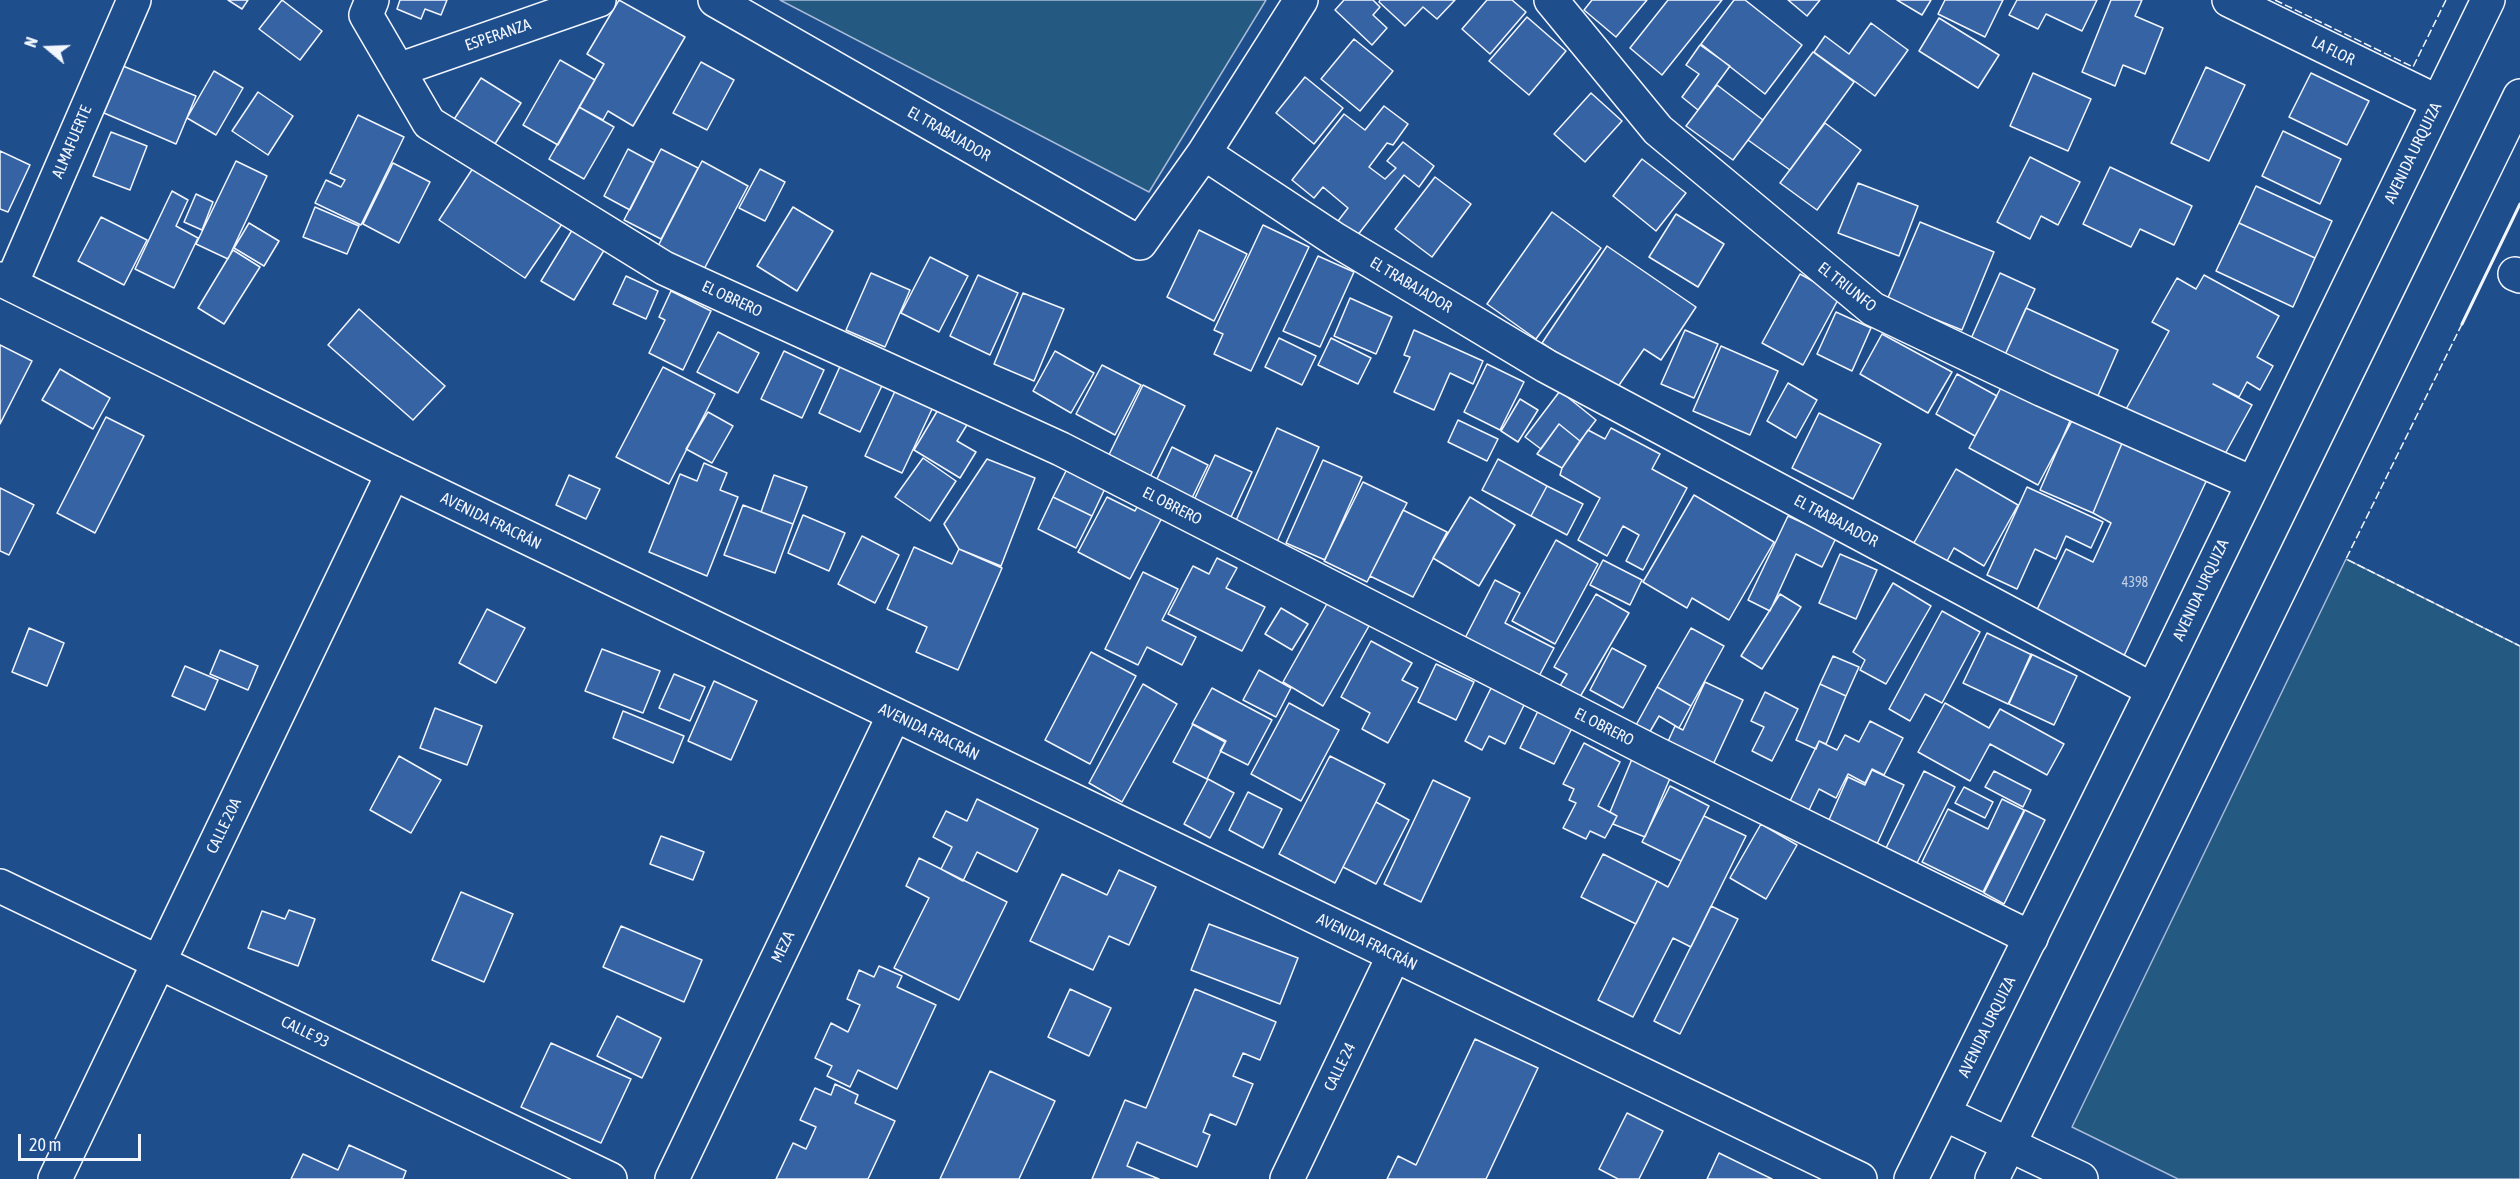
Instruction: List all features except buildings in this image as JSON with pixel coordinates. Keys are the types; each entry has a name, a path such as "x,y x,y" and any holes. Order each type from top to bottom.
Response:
{"main road":[{"name":"ALMAFUERTE","path":"6,281 134,0"},
{"name":"ESPERANZA","path":"398,70 599,0"},
{"name":"EL TRABAJADOR","path":"715,0 1140,243 1204,153 1336,240 1546,366 2153,690"},
{"path":"1204,153 1301,0"},
{"name":"EL TRIUNFO","path":"1551,0 1658,130 1873,309 2043,390 2252,483"},
{"name":"LA FLOR","path":"2229,0 2438,102"},
{"name":"AVENIDA URQUIZA","path":"1911,1179 2153,690 2488,0"},
{"name":"EL OBRERO","path":"369,8 398,70 429,123 664,267 1060,449 1657,754 2031,938"},
{"path":"1992,1179 2520,96"},
{"name":"AVENIDA FRACRÁN","path":"6,281 393,473 1860,1179"},
{"name":"CALLE 20A","path":"55,1179 393,473"},
{"name":"MEZA","path":"672,1179 894,715"},
{"name":"CALLE 93","path":"0,886 610,1179"},
{"name":"CALLE 24","path":"1287,1179 1394,955"},
{"path":"1945,1114 2081,1179"}],"shaded area":[{"path":"780,0 1266,0 1149,192"},
{"path":"2346,559 2520,646 2520,1179 2178,1179 2072,1127"}],"fence":[{"path":"2275,0 2413,67 2446,0"},
{"path":"2462,324 2346,559 2520,646"}],"wall":[{"path":"2462,324 2520,204"}]}
